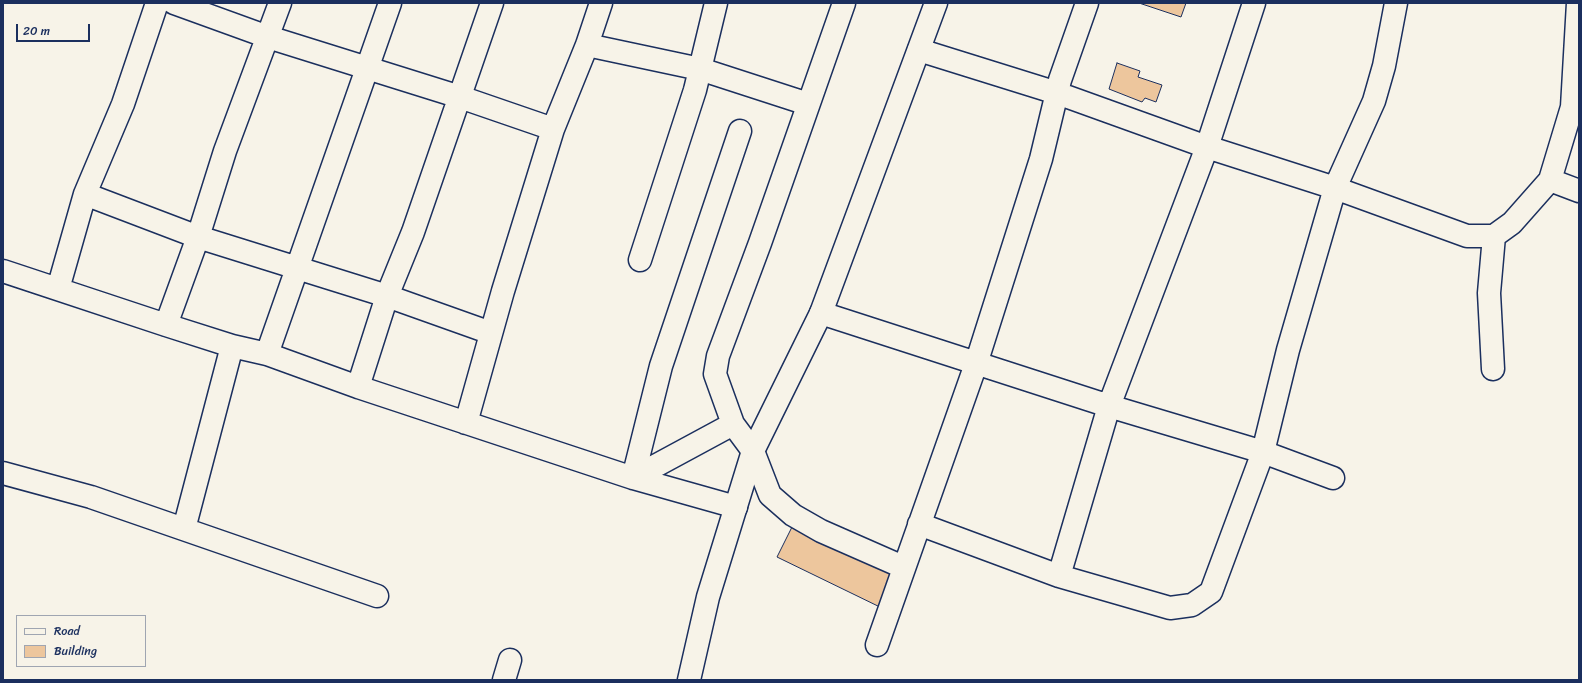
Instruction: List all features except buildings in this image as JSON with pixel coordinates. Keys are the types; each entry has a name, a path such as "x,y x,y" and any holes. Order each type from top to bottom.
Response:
{"street":[{"path":"58,289 85,194 123,104 157,3"},
{"path":"174,3 268,36 460,97 553,129"},
{"path":"166,325 198,237 225,151 280,3"},
{"path":"267,354 296,267 390,3"},
{"path":"358,387 387,296 413,232 492,3"},
{"path":"466,423 491,333 553,129 587,44 601,3"},
{"path":"640,260 700,70 716,3"},
{"path":"844,3 760,243 718,356 715,374 733,424 753,451 770,495 793,515 822,531 904,567"},
{"path":"691,672 708,597 753,451 821,313 936,3"},
{"path":"876,645 976,364 1041,159 1060,80 1087,3"},
{"path":"1059,576 1109,406 1206,147 1254,3"},
{"path":"919,524 1059,576 1170,608 1192,605 1211,592 1263,452 1288,350 1335,188 1374,101 1384,66 1396,3"},
{"path":"918,50 1057,93 1206,147 1335,188 1467,236 1494,236 1512,223 1550,180 1572,107 1578,3"},
{"path":"587,44 700,70 808,104"},
{"path":"634,478 662,366 740,131"},
{"path":"1550,180 1579,191"},
{"path":"85,194 198,237 387,296 491,333"},
{"path":"1493,369 1489,293 1494,236"},
{"path":"3,271 232,346 267,354 358,387 634,478 736,507"},
{"path":"821,313 1109,406 1263,452 1333,478"},
{"path":"184,529 232,346"},
{"path":"634,478 733,424"},
{"path":"3,473 92,497 377,596"}]}
